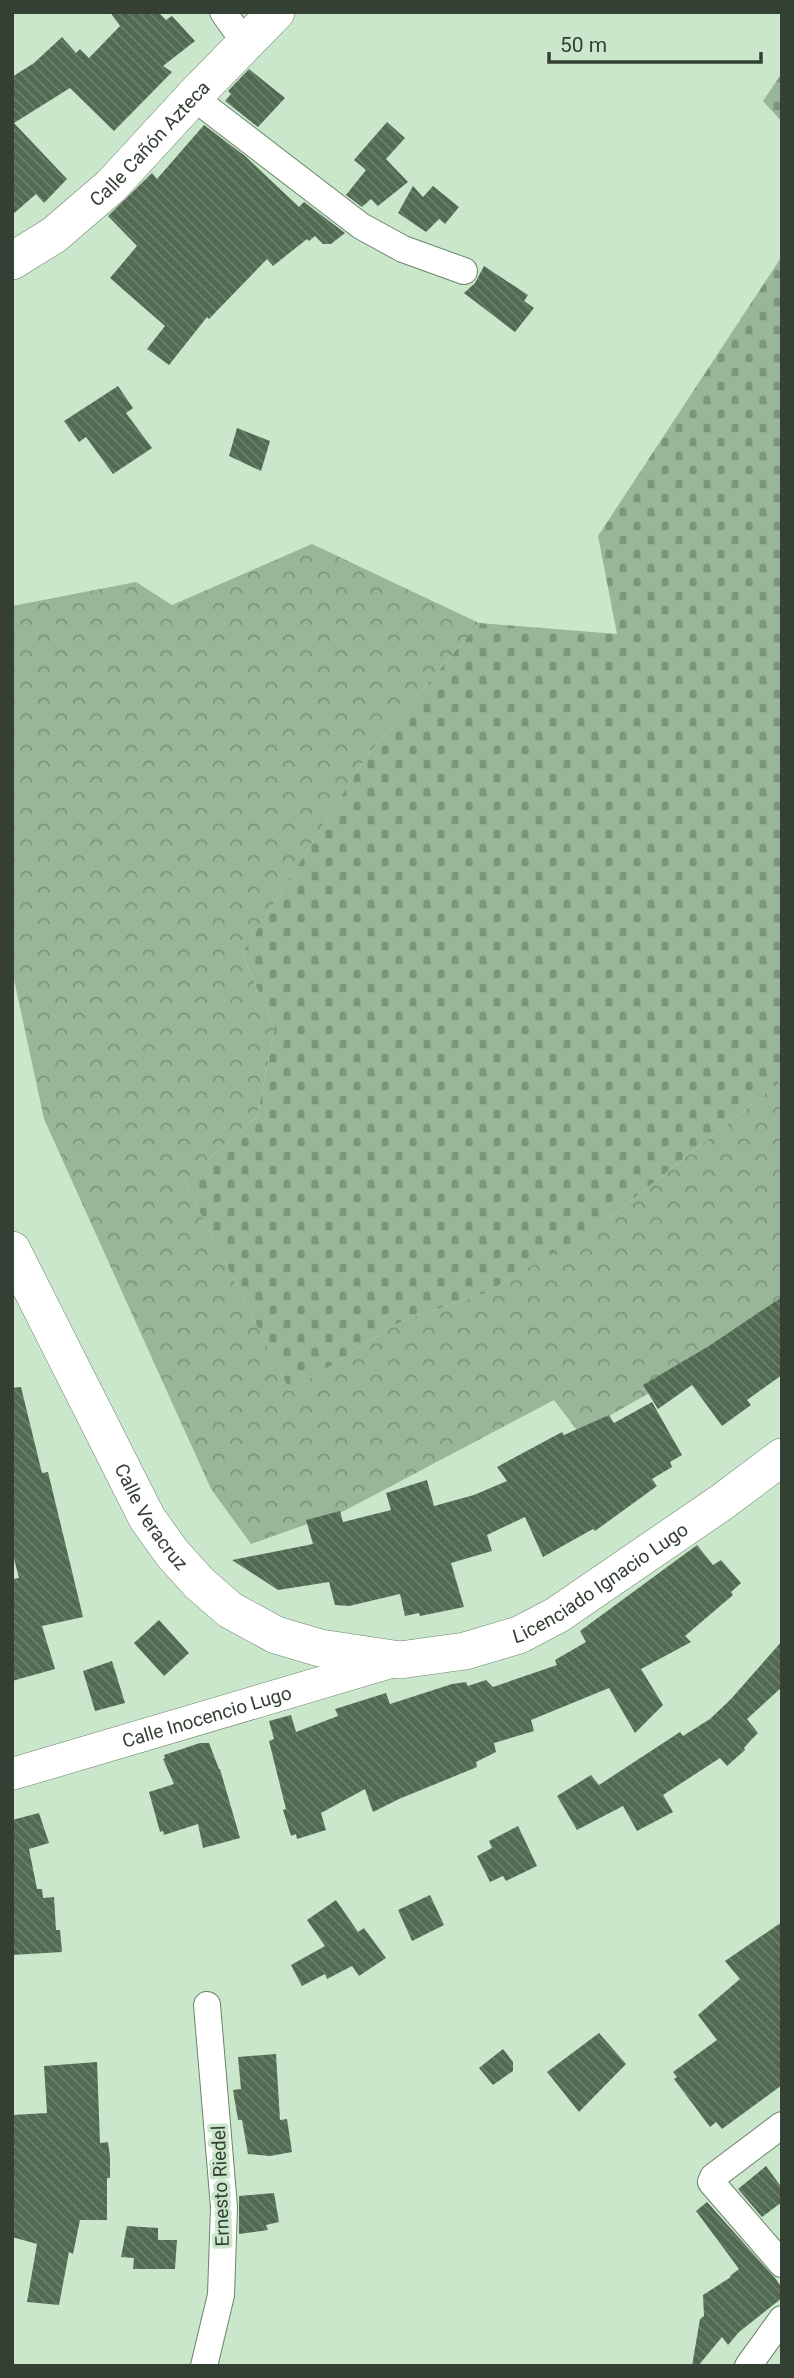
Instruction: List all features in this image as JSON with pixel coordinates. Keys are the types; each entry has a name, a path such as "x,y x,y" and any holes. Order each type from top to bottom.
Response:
{"main road":[{"name":"Calle Cañón Azteca","path":"12,261 54,235 111,186 276,12"},
{"name":"Calle Veracruz","path":"12,1250 147,1518 172,1553 199,1583 230,1610 275,1635 320,1648 400,1660"},
{"name":"Licenciado Ignacio Lugo","path":"400,1660 465,1651 519,1635 597,1590 782,1457"}],"street":[{"path":"223,12 245,43"},
{"path":"193,97 361,226 403,249 464,271"},
{"name":"Calle Inocencio Lugo","path":"12,1774 400,1660"},
{"name":"Ernesto Riedel","path":"204,2366 221,2295 225,2207 207,2005"},
{"path":"782,2125 712,2177 711,2184 782,2263"},
{"path":"748,2366 782,2319"}],"green space":[{"path":"782,73 782,122 763,101"},
{"path":"782,256 782,1080 598,1227 485,1293 402,1321 290,1391 184,1181 257,1116 275,1028 242,954 366,757 479,623 617,634 598,536"},
{"path":"312,544 479,623 366,757 242,954 275,1028 257,1116 184,1181 290,1391 402,1321 485,1293 607,1220 782,1080 782,1299 674,1379 579,1433 554,1400 344,1511 251,1544 211,1489 44,1119 12,970 12,606 136,582 172,605"}],"building":[{"path":"110,12 158,12 166,20 172,16 195,41 163,66 172,72 114,131 70,88 14,123 67,179 44,203 36,194 12,215 12,77 34,63 62,37 76,53 80,49 89,58 120,26"},
{"path":"249,69 285,98 258,127 225,101 231,94 228,91"},
{"path":"387,122 405,138 386,159 408,182 378,206 371,199 362,207 346,195 366,170 354,160"},
{"path":"204,125 245,156 299,207 304,202 345,233 331,244 323,244 315,236 309,241 307,239 273,266 267,259 209,319 207,317 169,365 147,349 165,326 110,278 137,246 108,216 152,173 157,179"},
{"path":"413,186 423,197 433,186 459,207 445,224 439,219 426,232 398,213"},
{"path":"484,266 528,295 524,301 534,308 515,332 464,293 475,283"},
{"path":"118,386 133,408 126,413 152,448 113,474 86,437 79,442 64,421"},
{"path":"237,428 270,441 261,471 229,456"},
{"path":"782,1297 782,1375 747,1400 751,1405 722,1426 692,1385 658,1409 643,1385 709,1346"},
{"path":"21,1387 42,1473 48,1472 83,1617 42,1626 55,1669 12,1681 12,1579 19,1578 12,1551 12,1388"},
{"path":"652,1402 682,1455 670,1462 672,1467 652,1479 657,1486 595,1531 593,1529 543,1557 525,1517 487,1535 492,1551 451,1563 464,1607 420,1616 419,1613 405,1616 400,1594 349,1606 335,1605 329,1582 278,1590 232,1560 313,1544 306,1520 340,1511 343,1522 391,1510 386,1493 427,1480 434,1506 474,1495 507,1481 497,1467 562,1432 564,1435 609,1415 614,1423"},
{"path":"697,1545 713,1565 721,1560 741,1583 731,1592 733,1595 685,1636 691,1642 641,1669 663,1705 635,1733 609,1688 531,1720 534,1731 494,1743 496,1752 476,1762 477,1767 373,1812 365,1789 321,1813 326,1830 297,1839 296,1834 291,1836 269,1741 274,1739 269,1721 291,1715 296,1732 338,1716 335,1709 386,1693 390,1704 452,1684 466,1682 468,1686 486,1680 493,1687 557,1665 555,1660 586,1642 580,1631"},
{"path":"159,1620 189,1653 164,1676 134,1643"},
{"path":"782,1641 782,1687 747,1719 758,1733 745,1750 727,1766 720,1758 663,1795 673,1812 637,1831 623,1806 577,1830 557,1796 591,1775 599,1785 680,1732 683,1736 710,1719"},
{"path":"112,1661 125,1703 95,1711 83,1671"},
{"path":"200,1743 209,1743 220,1769 240,1838 203,1848 198,1824 164,1835 163,1831 160,1832 149,1792 174,1784 163,1759 164,1755"},
{"path":"39,1813 49,1843 29,1849 37,1889 42,1889 43,1898 54,1897 56,1930 60,1930 62,1952 12,1955 12,1820"},
{"path":"518,1826 537,1866 506,1881 503,1876 490,1882 477,1856 492,1848 489,1841"},
{"path":"430,1895 444,1925 412,1941 398,1910"},
{"path":"336,1900 358,1932 364,1928 386,1958 359,1976 352,1966 327,1979 325,1974 302,1986 291,1965 325,1946 307,1920"},
{"path":"782,1922 782,2085 722,2129 716,2122 710,2127 674,2079 677,2077 673,2072 717,2040 698,2015 740,1979 725,1961"},
{"path":"599,2033 626,2064 579,2112 547,2072"},
{"path":"503,2049 513,2062 513,2071 493,2085 479,2068"},
{"path":"276,2054 280,2120 287,2119 292,2152 270,2156 248,2154 233,2090 241,2089 238,2057"},
{"path":"97,2062 100,2143 108,2142 110,2156 107,2220 80,2220 73,2254 69,2252 59,2305 27,2302 37,2244 12,2237 12,2115 47,2113 44,2066"},
{"path":"766,2166 782,2188 782,2202 762,2217 738,2189"},
{"path":"274,2193 279,2222 266,2225 268,2230 239,2234 239,2196"},
{"path":"707,2202 775,2278 782,2288 782,2298 739,2332 728,2345 722,2337 698,2366 692,2366 700,2319 704,2316 703,2295 739,2269 696,2211"},
{"path":"127,2226 158,2228 158,2240 177,2240 175,2269 133,2269 134,2258 121,2257"}]}
